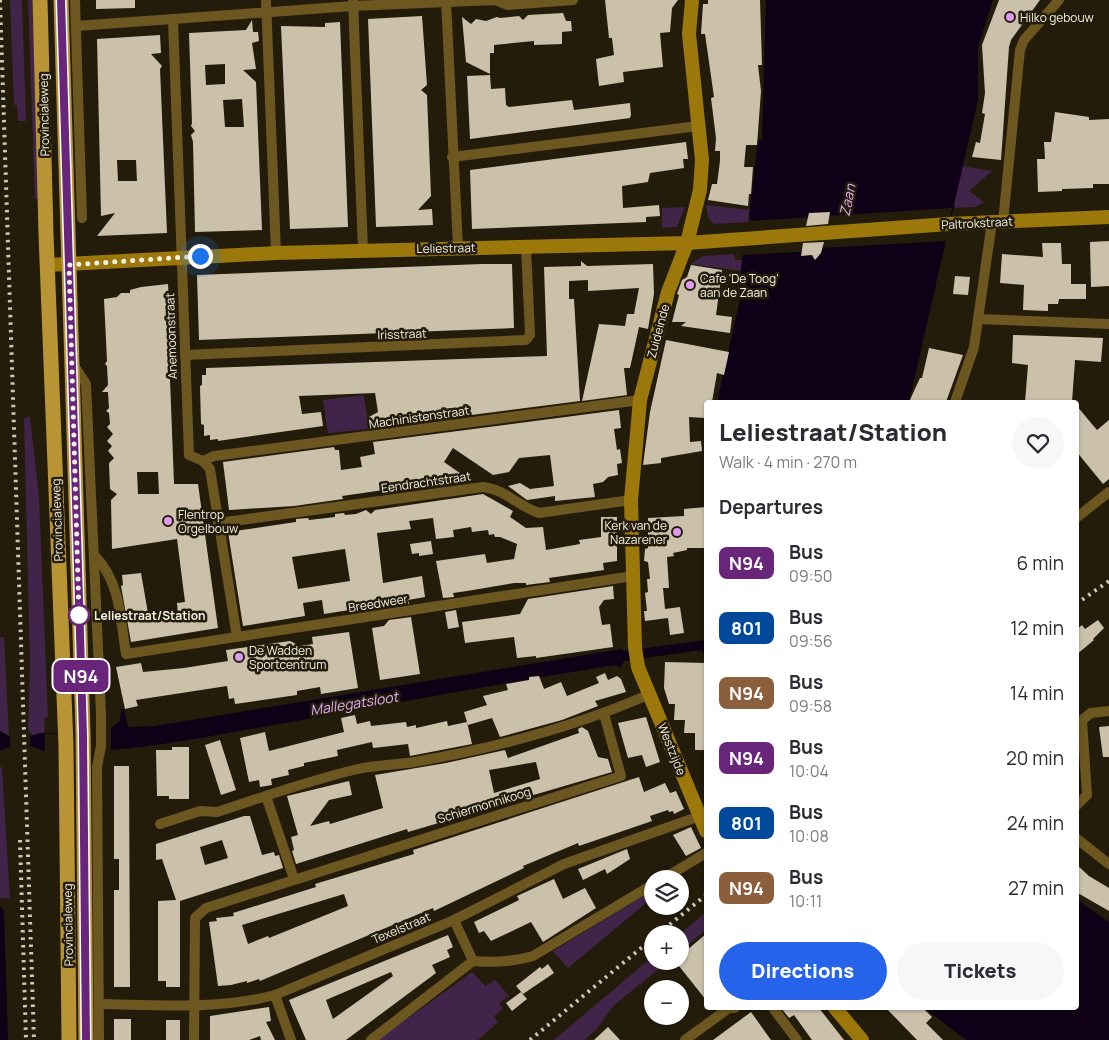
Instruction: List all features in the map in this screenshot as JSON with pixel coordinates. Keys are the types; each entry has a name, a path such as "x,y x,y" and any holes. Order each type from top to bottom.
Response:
{"main road":[{"name":"Provincialeweg","path":"40,0 47,265 66,740 69,1040"},
{"name":"Provincialeweg","path":"60,0 83,740 86,1040"}],"street":[{"path":"75,0 82,218"},
{"path":"266,0 276,252"},
{"path":"76,26 267,13 353,3 494,0 508,5 573,0"},
{"name":"Zuideinde","path":"638,667 635,647 631,500 640,400 668,292 687,243 700,190 702,160 689,34 692,0"},
{"path":"956,400 974,347 997,222 1020,50 1024,40 1059,0"},
{"path":"446,1 452,157 458,247"},
{"path":"353,3 363,250"},
{"name":"Anemoonstraat","path":"173,20 188,455 202,461 210,469 237,637"},
{"path":"452,157 698,126"},
{"name":"Paltrokstraat","path":"844,230 1109,217"},
{"name":"Leliestraat","path":"47,265 276,252 687,243 844,230"},
{"name":"Irisstraat","path":"185,355 526,340 530,335 526,247"},
{"path":"978,319 1109,324"},
{"path":"72,363 86,384 102,733 97,767 99,1040"},
{"name":"Machinistenstraat","path":"202,461 214,456 640,400"},
{"name":"Eendrachtstraat","path":"218,523 483,487 493,488 529,510 539,512 631,500"},
{"path":"1079,516 1109,492"},
{"name":"Breedweer","path":"94,556 108,571 116,592 126,654 633,576"},
{"name":"Westzijde","path":"638,667 704,826"},
{"path":"160,824 200,811 217,812 359,769 414,762 519,740 604,714 650,694"},
{"path":"1079,803 1087,795 1082,720 1091,713 1109,711"},
{"name":"Schiermonnikoog","path":"294,879 622,776 604,714"},
{"path":"194,1040 196,918 206,908 294,879 266,796"},
{"name":"Texelstraat","path":"99,1004 194,1005 256,1000 275,994 454,920 564,864 700,816"},
{"path":"1079,840 1109,864"},
{"path":"678,870 704,854"},
{"path":"371,1040 473,961 496,963 533,956 644,890"},
{"path":"454,920 473,961"},
{"path":"275,994 292,1040"},
{"path":"685,1040 726,1010"},
{"path":"774,1010 797,1040"},
{"path":"837,1010 862,1040"}],"shaded area":[{"path":"10,0 22,0 26,121 18,121 17,105 14,105"},
{"path":"28,0 32,0 39,198 35,199"},
{"path":"962,166 992,171 969,191 984,202 975,207 955,208 954,203"},
{"path":"706,205 750,210 748,222 714,224 708,218"},
{"path":"685,207 677,227 662,228 662,208"},
{"path":"734,254 735,260 742,260 742,271 691,264 703,256"},
{"path":"364,395 369,429 328,433 323,400"},
{"path":"30,417 39,497 48,717 45,717 44,734 32,735 28,728 30,665 24,418"},
{"path":"0,637 4,637 9,735 0,731"},
{"path":"0,767 2,767 10,899 0,898"},
{"path":"644,896 644,905 568,968 553,951"},
{"path":"704,914 704,931 689,944 689,926"},
{"path":"644,964 644,970 658,970 614,1005 596,1030 584,1040 554,1040"},
{"path":"472,972 485,986 495,980 509,996 499,1003 503,1009 494,1016 498,1022 478,1040 378,1040"}],"water":[{"name":"Zaan","path":"766,0 993,0 978,47 978,100 909,400 717,400 742,290 739,287 742,260 751,220 749,217 758,140 762,140"},
{"name":"Mallegatsloot","path":"704,640 704,655 702,650 624,661 621,668 615,665 572,672 151,746 111,750 111,746 45,746 45,751 30,746 18,745 0,751 0,731 10,737 31,736 40,733 111,734 111,728 120,721 121,709 124,709 128,727 154,726 622,649 623,651"},
{"path":"1079,901 1109,922 1109,1040 966,1040 927,1010 1079,1010"},
{"path":"0,905 4,911 8,1040 0,1040"}],"pier":[{"path":"952,208 946,241 821,248 813,251 743,255 750,221"},
{"path":"111,733 111,746 45,746 45,734"},
{"path":"30,734 30,748 10,748 10,735"}],"building":[{"path":"96,0 135,0 135,8 96,9"},
{"path":"605,0 678,0 672,8 670,32 660,33 663,67 623,72 624,82 599,86 596,59 614,55 612,38 609,38"},
{"path":"708,0 760,0 762,65 758,65 761,91 757,145 746,145 744,167 753,167 748,206 708,200 712,184 717,184 720,151 715,151 716,138 711,98 714,97 705,34 701,34 703,4 708,4"},
{"path":"999,0 1040,0 1011,40 1009,47 1001,160 972,157 976,142 980,143 985,114 982,113 985,93 982,45"},
{"path":"563,13 566,21 571,21 572,31 562,32 562,44 534,45 534,41 494,45 494,53 490,53 490,74 466,62 462,17 471,24 476,19 486,21 497,17 519,16 523,20 528,15"},
{"path":"422,16 427,85 421,90 427,95 431,196 418,210 432,209 433,225 376,227 368,19"},
{"path":"252,20 253,32 258,32 259,41 252,43 256,69 243,70 256,82 262,230 195,232 193,142 191,135 195,131 191,126 189,33 246,30","holes":["225,64 225,84 206,85 205,65","242,99 244,127 225,127 223,100"]},
{"path":"340,22 348,227 290,229 281,26 325,27 325,23"},
{"path":"160,35 161,53 151,54 162,66 160,69 167,233 97,236 115,213 101,216 97,39","holes":["117,160 136,160 137,181 118,181"]},
{"path":"490,75 491,89 505,88 506,105 509,107 572,100 574,110 630,103 631,115 630,118 470,139 467,76"},
{"path":"1055,112 1089,117 1089,120 1109,119 1109,184 1093,184 1093,188 1038,192 1037,159 1045,159 1044,142 1051,142"},
{"path":"686,142 688,159 683,159 684,168 650,173 648,182 622,186 623,208 659,205 660,216 646,217 646,222 472,229 470,170"},
{"path":"830,212 828,224 806,226 809,213"},
{"path":"1109,241 1109,286 1091,287 1090,242"},
{"path":"824,242 821,253 815,260 812,255 801,256 803,243"},
{"path":"1042,243 1061,243 1062,264 1071,264 1071,284 1086,284 1086,299 1059,299 1058,304 1048,304 1048,311 1023,310 1024,285 1000,283 1002,254 1043,257"},
{"path":"581,261 587,266 653,264 654,294 648,329 639,327 630,368 624,368 627,395 582,401 599,324 625,326 627,314 634,314 639,288 588,291 588,280 569,281 569,299 574,299 580,401 371,428 369,417 378,412 375,393 299,396 302,414 321,412 323,426 218,441 218,439 210,440 210,435 204,436 204,425 201,424 200,386 202,385 202,375 206,375 206,368 547,356 544,267 581,266"},
{"path":"512,264 514,328 199,340 197,275"},
{"path":"691,265 722,270 716,315 732,317 730,333 681,326 686,322 672,322 679,295 677,294 682,280 687,277"},
{"path":"955,276 970,277 968,295 953,294"},
{"path":"168,284 169,301 167,301 174,484 198,484 218,628 131,642 121,586 123,585 122,575 141,573 149,619 178,615 177,603 185,602 177,539 112,549 111,500 117,494 110,489 109,463 114,458 108,451 112,446 107,441 113,434 107,427 110,424 109,413 106,411 109,408 108,392 102,392 108,385 107,366 105,364 107,361 104,299 117,297 121,293 130,293 130,290","holes":["137,472 158,472 159,494 138,494"]},
{"path":"1013,335 1103,338 1101,362 1075,360 1072,400 1025,400 1028,365 1012,363"},
{"path":"666,340 729,352 724,375 717,373 712,400 704,400 704,418 689,417 690,442 701,441 702,451 661,458 661,463 643,465 650,412"},
{"path":"929,348 963,355 947,400 910,400 920,378 922,378"},
{"path":"1079,409 1097,430 1109,420 1109,479 1103,484 1079,455"},
{"path":"619,410 621,428 614,429 617,450 620,449 622,463 617,464 618,475 608,477 603,482 593,484 595,497 555,501 555,496 527,500 508,486 520,483 530,489 554,486 550,455 519,458 509,472 493,475 453,448 444,462 467,478 342,496 343,499 294,506 229,510 223,462 334,447 335,450 339,450 341,470 362,467 360,457 375,454 373,442"},
{"path":"483,494 513,511 510,517 526,528 543,527 546,550 580,544 579,540 601,537 601,517 617,517 617,561 603,563 604,570 549,578 550,582 526,585 526,583 514,583 453,593 454,597 443,598 436,561 485,554 487,563 514,559 517,544 500,537 495,537 494,534 489,535 488,530 472,532 471,527 453,530 454,537 436,539 433,518 409,521 411,529 377,533 383,583 422,576 425,597 408,600 409,604 403,604 407,601 324,614 322,600 303,603 305,616 243,626 228,532 296,522 296,519 308,518 309,520 335,517 335,514 356,514 366,510 371,514 375,510","holes":["345,549 350,581 298,589 292,557"]},
{"path":"704,507 704,548 687,548 687,550 673,553 674,556 667,557 669,588 663,588 665,609 680,607 684,633 670,635 668,618 645,621 644,611 647,611 645,593 648,592 647,579 650,579 648,562 644,561 645,549 648,548 648,518 684,516 684,509"},
{"path":"431,541 433,554 419,556 419,553 412,554 410,544"},
{"path":"613,586 614,599 604,600 599,607 602,625 610,624 613,647 536,658 536,656 517,658 514,637 465,643 462,622 520,614 528,599"},
{"path":"456,610 459,627 448,629 445,612"},
{"path":"411,617 420,674 380,680 372,628 384,626 389,620"},
{"path":"1098,620 1104,628 1094,640 1079,652 1079,628 1082,625 1085,629"},
{"path":"349,632 358,688 321,694 320,687 297,691 297,695 235,704 234,698 229,699 227,686 136,700 138,706 125,709 116,667 141,663 143,672 184,668 228,661 226,650 290,641 300,646 313,644 312,637"},
{"path":"665,662 704,663 704,750 695,750 695,733 684,733 685,720 674,720 675,704 669,704 664,688"},
{"path":"605,673 608,680 617,676 621,679 626,692 595,701 598,706 562,720 500,737 492,718 468,725 464,712 487,705 483,696 508,690 506,684 529,680 529,677 539,676 544,689 561,682 567,696 599,683 596,677"},
{"path":"355,715 357,724 370,721 371,726 406,722 407,727 416,725 416,728 447,721 448,726 467,722 472,744 410,756 408,744 373,748 372,742 337,750 338,756 304,763 304,766 288,770 289,775 271,779 272,785 260,787 259,780 249,782 240,738 265,732 269,751 344,732 341,718"},
{"path":"646,717 660,762 646,767 642,755 628,758 618,723"},
{"path":"1109,726 1109,757 1103,757 1099,727"},
{"path":"582,727 588,731 598,757 608,759 612,772 408,832 407,829 296,864 292,851 294,850 291,837 298,835 287,796 349,781 352,795 329,800 310,826 329,821 330,824 383,808 375,775 446,763 505,750 510,764 508,758 579,733 578,729","holes":["536,762 540,779 494,793 489,770"]},
{"path":"220,740 236,790 221,795 205,745"},
{"path":"172,747 189,747 189,799 169,799 169,796 157,796 156,750 172,750"},
{"path":"114,766 129,766 130,987 114,987 114,890 119,890 119,859 114,859"},
{"path":"639,777 644,792 665,783 670,793 676,791 684,809 674,814 673,811 669,812 668,810 650,816 652,821 579,846 578,843 523,866 524,868 434,911 433,908 260,981 259,979 247,983 247,981 218,986 209,922 217,921 216,918 234,916 233,913 316,887 315,884 414,854 413,850","holes":["344,894 348,906 269,938 268,936 248,944 242,925"]},
{"path":"244,816 250,816 262,855 274,852 275,856 279,855 283,868 180,901 180,987 166,987 166,981 158,981 158,901 176,900 162,859 156,860 156,844","holes":["222,840 228,858 205,865 200,847"]},
{"path":"691,827 701,848 686,856 673,835"},
{"path":"627,849 630,859 607,874 605,869 583,880 578,869"},
{"path":"1079,867 1089,876 1109,888 1109,911 1079,894"},
{"path":"554,879 563,899 585,888 596,908 543,942 531,922 491,941 484,931 479,933 474,922 519,900 517,896"},
{"path":"448,935 453,947 447,950 450,957 432,965 436,973 346,1040 306,1040 289,1000","holes":["391,972 393,976 333,1019 326,1000"]},
{"path":"704,936 704,997 682,970 689,970 689,948"},
{"path":"548,964 554,973 523,994 516,986 540,967 542,969"},
{"path":"521,992 527,999 512,1011 506,1003"},
{"path":"269,1007 271,1021 266,1022 275,1040 261,1040 260,1036 249,1040 210,1040 210,1016"},
{"path":"783,1010 821,1010 844,1040 812,1040 794,1015 789,1018"},
{"path":"888,1010 925,1010 932,1017 926,1023 943,1040 917,1040"},
{"path":"751,1012 771,1040 713,1040"},
{"path":"114,1019 131,1019 131,1040 114,1040"},
{"path":"166,1020 180,1020 180,1040 166,1040"},
{"path":"608,1027 620,1040 594,1040"}],"railway":[{"path":"0,0 34,1040"},
{"path":"1079,602 1109,581"},
{"path":"20,840 26,1040"},
{"path":"669,925 704,897"},
{"path":"530,1040 644,946"}],"bus line":[{"name":"N94","path":"61,0 83,734 86,1040"}],"place":[{"name":"Hilko gebouw","path":"1010,17"},
{"name":"Cafe 'De Toog' aan de Zaan","path":"690,285"},
{"name":"Flentrop Orgelbouw","path":"168,521"},
{"name":"Kerk van de Nazarener","path":"677,532"},
{"name":"Leliestraat/Station","path":"79,615"},
{"name":"De Wadden Sportcentrum","path":"239,657"}],"route":[{"path":"79,615 69,265 200,256"}]}
